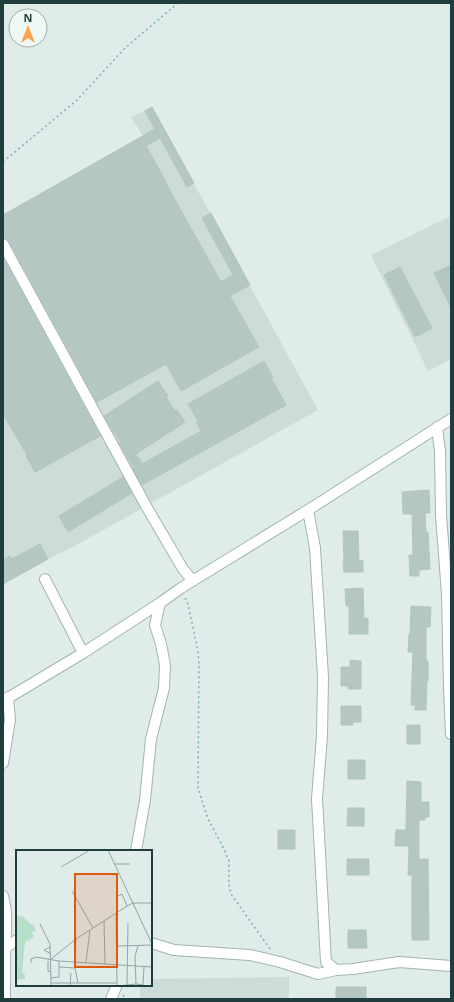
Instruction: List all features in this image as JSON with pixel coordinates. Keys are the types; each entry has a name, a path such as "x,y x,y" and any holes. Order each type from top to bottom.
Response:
{"street":[{"path":"3,244 146,506 183,569 193,581"},
{"path":"3,762 10,720 5,699 83,653 193,581 451,419"},
{"path":"437,427 440,451 441,515 447,594 451,734"},
{"path":"308,510 315,548 322,677 322,736 317,800 326,962 336,970"},
{"path":"44,579 83,653"},
{"path":"136,850 145,800 151,739 164,688 165,665 161,644 155,625 160,603"},
{"path":"3,896 5,903 6,926 4,947 6,999"},
{"path":"4,947 16,941"},
{"path":"152,944 174,950 250,955 280,962 318,974 336,970 399,962 451,966"},
{"path":"111,999 116,987"}],"path":[{"path":"3,162 77,100 125,48 178,3"},
{"path":"182,588 188,604 198,651 198,788 208,819 222,845 228,861 231,894 280,962"}],"shaded area":[{"path":"152,107 318,410 71,548 3,584 3,215 143,136 131,117"},
{"path":"451,216 451,359 428,371 371,255"},
{"path":"289,977 289,999 140,999 140,986 152,986 152,979"}],"building":[{"path":"152,107 194,183 187,187 160,138 146,146 221,282 233,275 202,218 211,213 250,285 230,296 259,347 181,391 166,364 97,402 9,241 6,238 3,238 3,215 155,129 145,111"},
{"path":"3,258 100,436 35,472 26,456 27,455 3,414"},
{"path":"451,265 451,308 434,273"},
{"path":"400,267 432,328 415,337 384,275"},
{"path":"264,361 273,377 271,378 286,405 142,485 119,443 121,443 104,416 158,381 168,396 166,397 175,411 177,410 185,422 136,454 142,464 201,431 196,422 198,421 188,404"},
{"path":"123,477 132,493 68,532 59,516"},
{"path":"429,490 430,513 425,513 426,532 428,532 430,569 419,570 419,576 410,576 409,555 413,555 412,514 403,514 402,492"},
{"path":"343,531 358,531 359,561 363,560 363,572 344,572"},
{"path":"40,544 48,559 3,584 3,560 10,556 12,559"},
{"path":"363,588 364,618 368,618 368,634 349,634 349,606 346,606 345,589"},
{"path":"411,606 431,607 430,627 426,627 426,661 428,661 428,681 426,710 415,710 415,705 411,705 413,652 408,652"},
{"path":"350,660 361,661 361,689 348,689 348,686 341,686 341,667 350,667"},
{"path":"341,706 361,706 361,722 353,722 353,725 341,725"},
{"path":"407,725 420,725 420,744 407,744"},
{"path":"348,760 365,760 365,779 348,779"},
{"path":"407,781 421,782 421,802 429,802 429,817 425,817 425,820 419,820 419,859 428,859 429,940 412,940 412,875 408,875 409,846 395,846 396,830 406,830"},
{"path":"348,808 364,808 364,826 347,826"},
{"path":"278,830 295,830 295,849 278,849"},
{"path":"347,859 369,859 369,875 347,875"},
{"path":"348,930 366,930 367,948 348,948"},
{"path":"336,987 366,987 366,999 336,999"}]}
